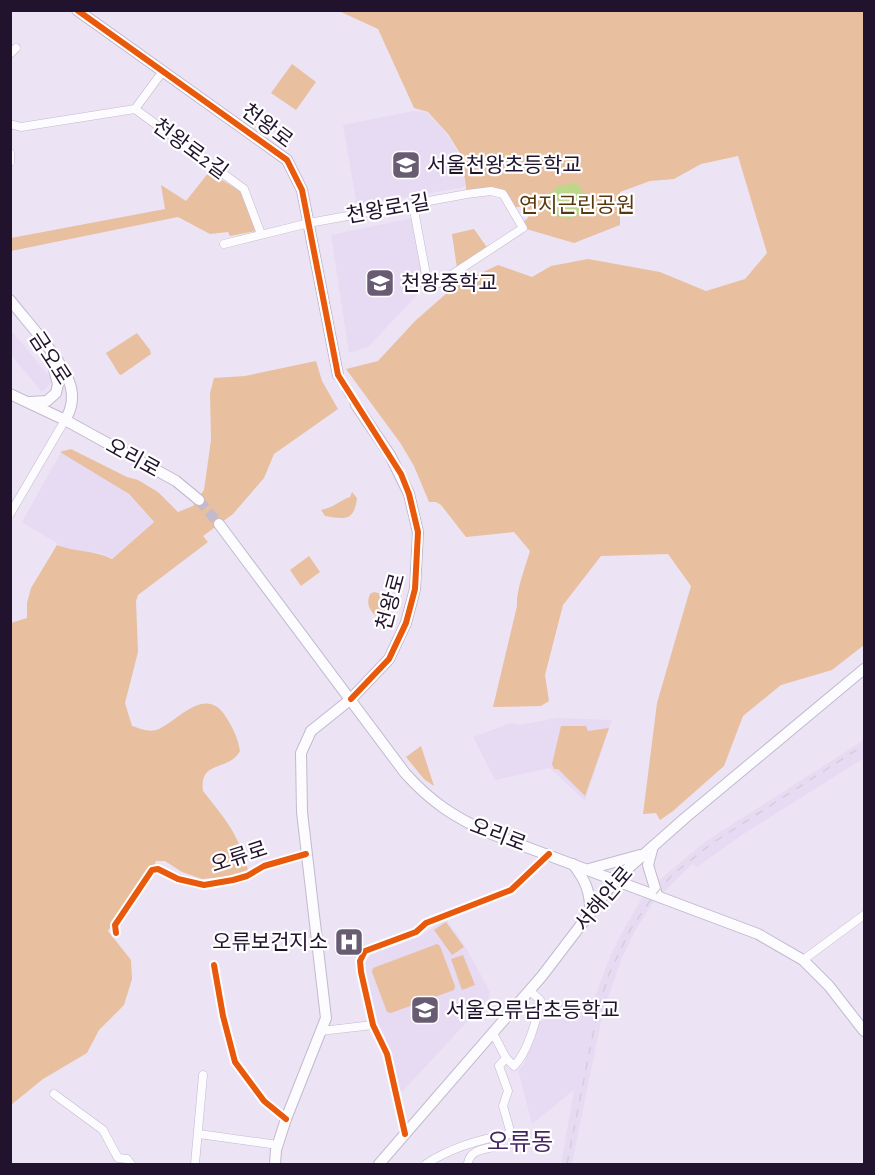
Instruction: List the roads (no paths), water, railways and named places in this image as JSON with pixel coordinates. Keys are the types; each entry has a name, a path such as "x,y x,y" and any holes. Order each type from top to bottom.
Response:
{"main road":[{"name":"천왕로","path":"77,10 287,160 302,190 338,375"},
{"name":"금오로","path":"10,300 49,350 67,378 72,391 71,407 65,420"},
{"path":"24,400 43,402 53,398 56,393 58,384 49,350"},
{"name":"오리로","path":"10,394 65,420 176,482 199,500"},
{"name":"천왕로","path":"351,699 389,658 396,646 411,608 418,548 415,517 401,474 356,405"},
{"name":"오리로","path":"219,524 405,773 438,806 460,820 758,934 803,960 828,986 864,1031"},
{"name":"서해안로","path":"381,1164 530,991 616,879 864,669"},
{"path":"275,1164 286,1119 326,1018 306,854 300,785 302,746 311,731 351,699"},
{"path":"589,869 649,850 648,866 657,895"},
{"path":"573,864 586,883 590,914"}],"street":[{"name":"천왕로2길","path":"163,71 135,109 244,189 261,234"},
{"path":"10,124 21,127 135,109"},
{"path":"10,153 10,162"},
{"name":"천왕로1길","path":"309,224 467,194 491,191 503,194 523,228 439,283 428,285 412,205"},
{"path":"224,244 309,224"},
{"path":"11,511 65,420"},
{"name":"오류로","path":"116,933 115,925 152,870 158,869 178,879 204,885 234,880 247,876 264,866 306,854"},
{"path":"405,1134 387,1054 373,1025 361,972 360,962 365,951 416,932 426,923 512,890 549,854"},
{"path":"803,960 864,915"},
{"path":"214,965 222,1016 235,1062 264,1101 286,1119"},
{"path":"493,1033 506,1058 514,1066 521,1059 538,1014 540,1000 530,991"},
{"path":"321,1031 373,1025"},
{"path":"426,1164 464,1145 511,1134 503,1106 508,1091 499,1066 506,1058"},
{"path":"195,1164 203,1075"},
{"path":"54,1094 103,1130 118,1158 128,1159 131,1164"},
{"path":"199,1134 278,1145"},
{"path":"468,1163 472,1154 498,1146"}],"tunnel":[{"path":"338,375 356,405"},
{"path":"199,500 219,524"}],"railway":[{"path":"567,1164 598,1009 609,974 630,930 650,901 672,875 711,844 864,745"}],"place":[{"name":"서울천왕초등학교","path":"406,165"},
{"name":"천왕중학교","path":"380,283"},
{"name":"오류보건지소","path":"349,942"},
{"name":"서울오류남초등학교","path":"425,1010"}],"district":[{"name":"오류동","path":"520,1143"}],"park label":[{"name":"연지근린공원","path":"577,205"}]}
